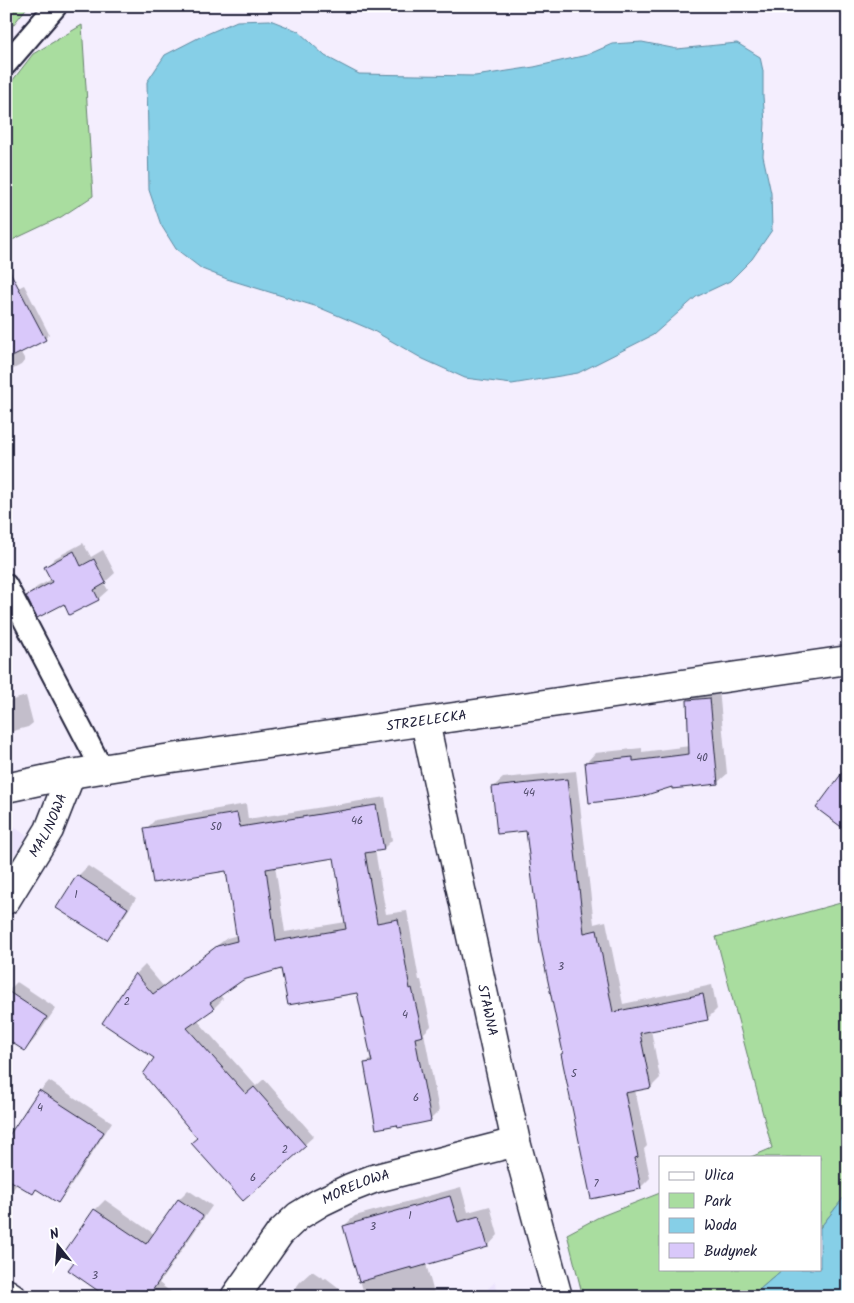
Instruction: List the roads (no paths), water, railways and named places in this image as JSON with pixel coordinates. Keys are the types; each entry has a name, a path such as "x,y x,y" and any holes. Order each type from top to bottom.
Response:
{"street":[{"name":"STRZELECKA","path":"6,788 102,769 848,660"},
{"name":"STAWNA","path":"425,722 516,1142 558,1297"},
{"name":"MALINOWA","path":"6,900 49,830 71,774"},
{"name":"MORELOWA","path":"235,1297 280,1232 298,1216 321,1202 373,1179 516,1142"},
{"path":"6,1293 12,1297"}],"lane":[{"path":"6,64 56,6"},
{"path":"6,585 102,769"}],"water":[{"path":"270,20 298,31 325,56 359,74 475,76 534,67 587,55 612,44 642,42 677,49 737,43 760,57 763,71 765,123 763,156 771,193 772,230 752,259 730,281 696,297 653,335 578,373 512,384 465,378 423,359 372,330 318,307 227,279 202,269 176,249 161,225 149,190 147,82 165,55 200,37 237,21"},
{"path":"848,1192 848,1297 751,1297 782,1270 822,1270 822,1225"}]}
